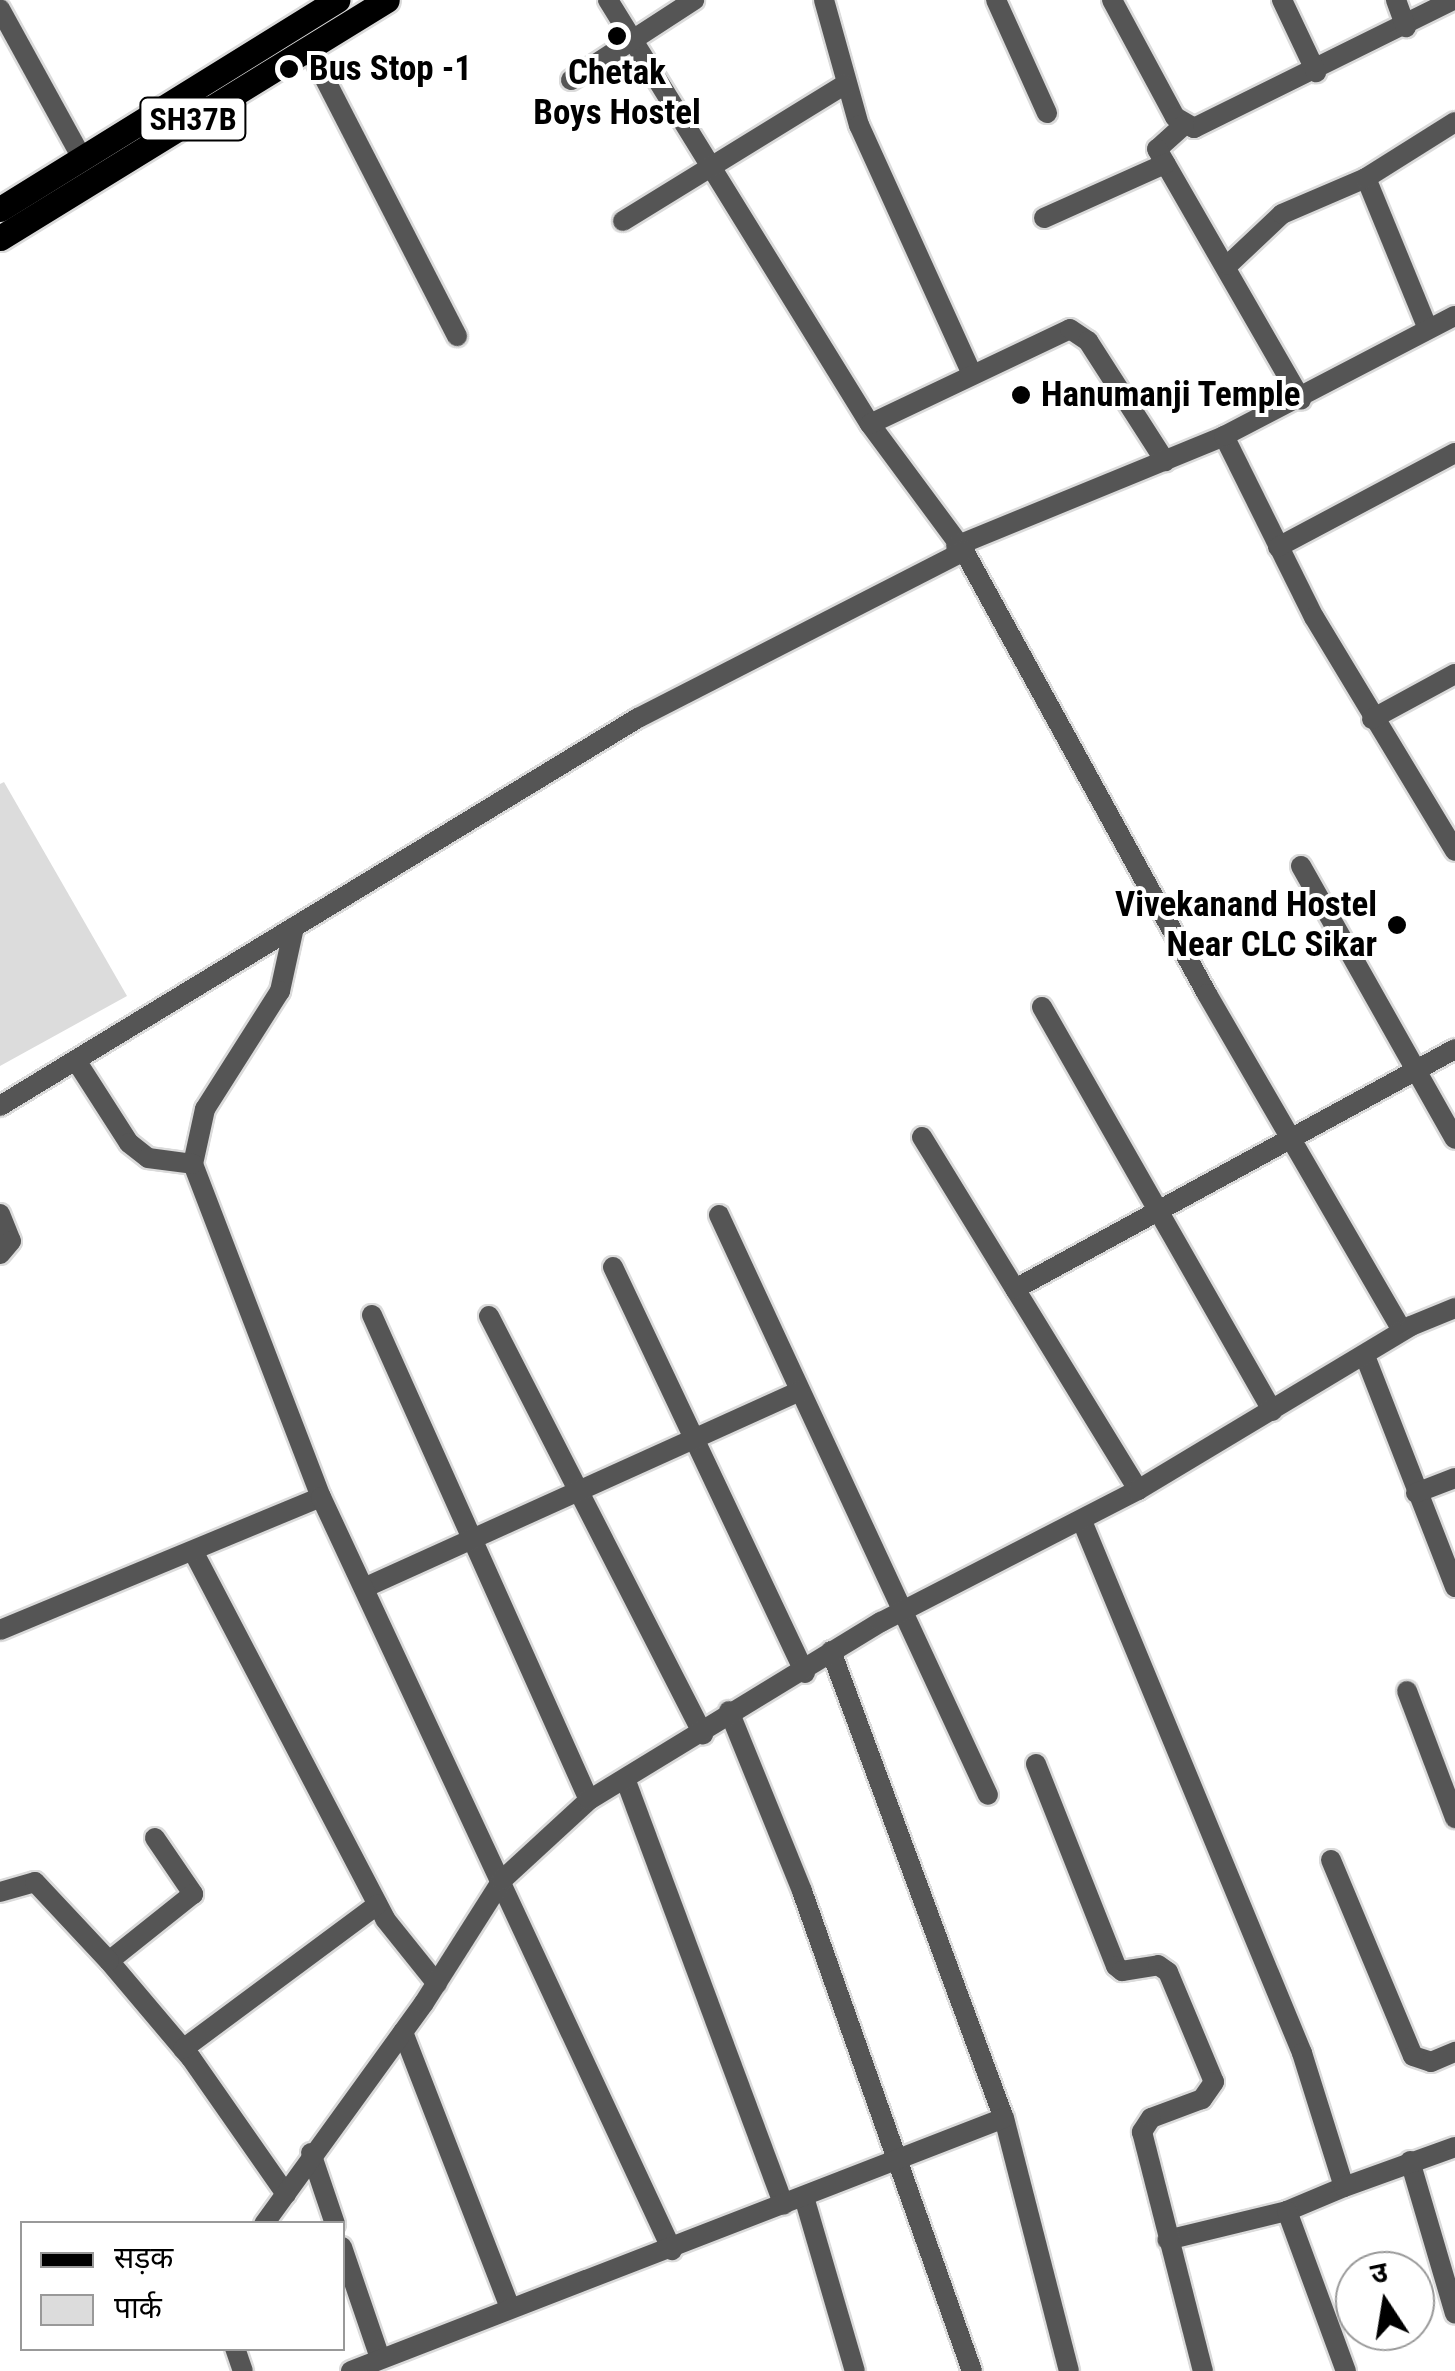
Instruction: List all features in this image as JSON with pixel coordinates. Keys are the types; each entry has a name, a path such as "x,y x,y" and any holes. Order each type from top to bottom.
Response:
{"main road":[{"path":"0,209 337,0"},
{"name":"SH37B","path":"0,238 387,0"}],"street":[{"path":"608,0 713,161 870,424 960,549 1288,1137 1402,1331"},
{"path":"571,80 694,0"},
{"path":"824,0 844,85 888,200 971,372"},
{"path":"996,0 1047,113"},
{"path":"1112,0 1184,125"},
{"path":"1282,0 1316,72"},
{"path":"1396,0 1406,27"},
{"path":"1301,399 1228,265 1156,146 1184,125 1204,126 1453,0"},
{"path":"0,9 82,158"},
{"path":"309,48 457,336"},
{"path":"624,221 713,161 844,85"},
{"path":"1228,265 1282,214 1366,178 1455,122"},
{"path":"1044,218 1165,164"},
{"path":"1366,178 1428,330"},
{"path":"0,1106 638,718 960,549 1224,436 1455,316"},
{"path":"870,424 1056,333 1080,330 1165,461"},
{"path":"1224,436 1278,546 1372,719 1455,851"},
{"path":"1278,546 1455,453"},
{"path":"1372,719 1455,674"},
{"path":"1301,866 1455,1139"},
{"path":"294,927 280,992 205,1109 193,1164 321,1497 672,2250"},
{"path":"1042,1007 1272,1411"},
{"path":"1015,1289 1156,1208 1455,1049"},
{"path":"77,1062 129,1143 148,1158 193,1164"},
{"path":"922,1137 1138,1490"},
{"path":"0,1214 11,1241 0,1254"},
{"path":"720,1215 797,1392 907,1611 988,1794"},
{"path":"612,1267 805,1673"},
{"path":"266,2221 311,2153 437,1984 502,1880 590,1800 703,1735 730,1711 805,1673 831,1651 1082,1521 1402,1331 1455,1308"},
{"path":"372,1315 590,1800"},
{"path":"489,1316 582,1491 703,1735"},
{"path":"1364,1356 1455,1586"},
{"path":"366,1587 797,1392"},
{"path":"1416,1493 1455,1478"},
{"path":"0,1630 321,1497"},
{"path":"1082,1521 1302,2052 1344,2187"},
{"path":"193,1551 378,1905 437,1984"},
{"path":"831,1651 1004,2118 1069,2371"},
{"path":"1407,1691 1455,1818"},
{"path":"730,1711 899,2157 972,2371"},
{"path":"1036,1764 1116,1966 1122,1971 1158,1965 1168,1972 1214,2082 1202,2100 1152,2118 1142,2132 1203,2371"},
{"path":"626,1781 794,2201 855,2371"},
{"path":"110,1961 192,1894 155,1838"},
{"path":"1331,1860 1413,2056 1431,2062 1455,2052"},
{"path":"0,1892 35,1882 110,1961 183,2049 286,2194"},
{"path":"183,2049 378,1905"},
{"path":"403,2032 510,2308"},
{"path":"351,2371 672,2250 1004,2118"},
{"path":"1167,2240 1287,2211 1455,2147"},
{"path":"311,2153 334,2221"},
{"path":"1410,2161 1455,2314"},
{"path":"1287,2211 1346,2371"},
{"path":"345,2256 380,2358"}],"green space":[{"path":"4,782 127,996 0,1066 0,784"}],"place":[{"name":"Chetak Boys Hostel","path":"617,36"},
{"name":"Bus Stop -1","path":"289,69"},
{"name":"Hanumanji Temple","path":"1021,395"},
{"name":"Vivekanand Hostel Near CLC Sikar","path":"1397,925"}]}
